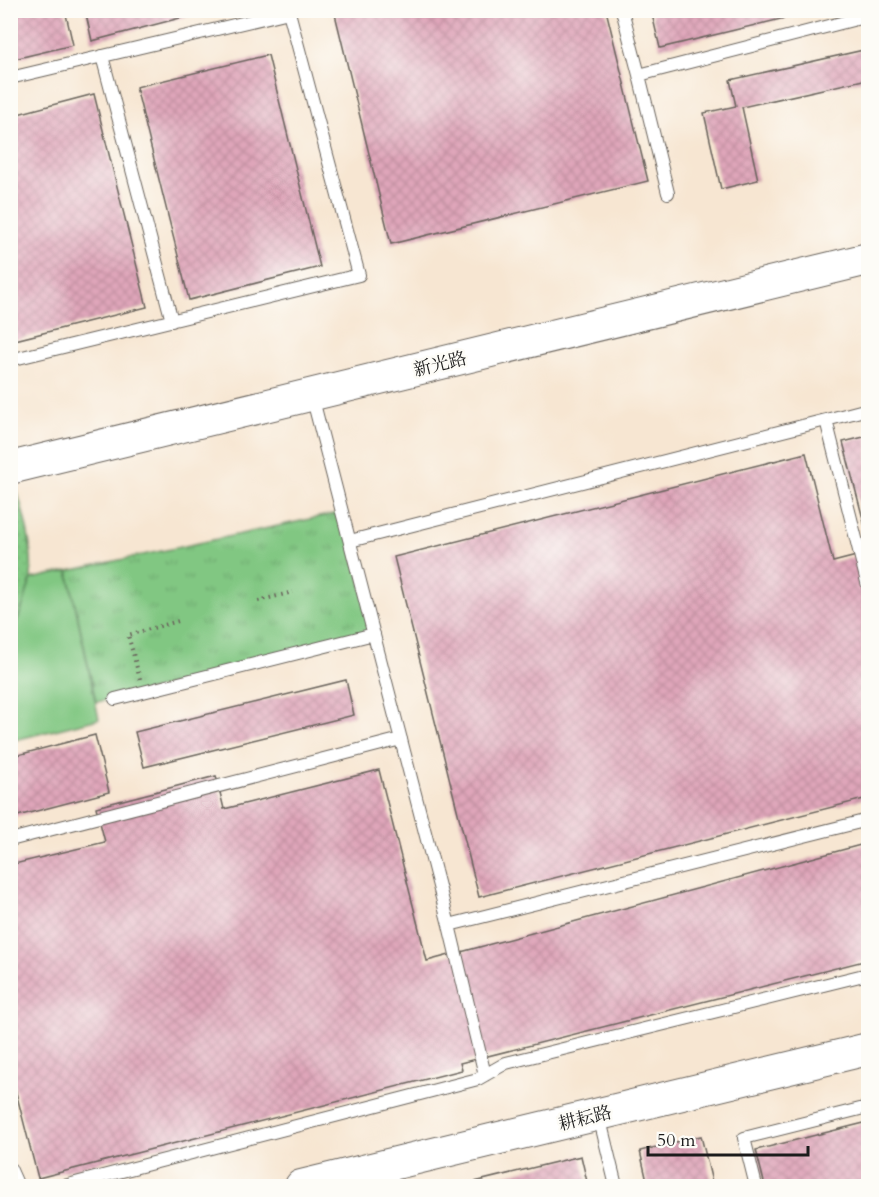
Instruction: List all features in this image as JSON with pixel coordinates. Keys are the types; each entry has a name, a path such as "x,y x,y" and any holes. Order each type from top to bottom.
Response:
{"street":[{"name":"新光路","path":"10,468 868,259"},
{"name":"耕耘路","path":"301,1186 868,1049"}],"lane":[{"path":"622,10 668,192"},
{"path":"10,78 289,11 359,275 10,360"},
{"path":"639,75 868,16"},
{"path":"102,56 172,321"},
{"path":"312,395 449,925 485,1075"},
{"path":"350,541 868,409"},
{"path":"826,420 868,586"},
{"path":"115,699 374,634"},
{"path":"10,840 401,739"},
{"path":"449,925 868,820"},
{"path":"64,1186 478,1079 506,1063 868,974"},
{"path":"756,1186 744,1138 868,1107"},
{"path":"599,1114 616,1186"},
{"path":"10,1168 18,1186"}],"path":[{"path":"258,601 293,592"},
{"path":"143,692 128,635 182,620"}],"green space":[{"path":"10,467 25,521 31,563 28,591 11,635"},
{"path":"343,512 374,634 96,702 68,571"},
{"path":"68,571 99,719 11,741 11,635 31,579"}],"building":[{"path":"10,10 65,10 73,45 10,60"},
{"path":"85,10 207,10 207,11 92,41"},
{"path":"334,10 606,10 648,181 391,244"},
{"path":"651,10 814,10 814,11 660,48"},
{"path":"868,49 868,79 742,107 758,180 721,189 704,113 736,106 730,80"},
{"path":"268,55 320,267 189,300 136,87"},
{"path":"94,94 147,307 15,340 10,320 10,116"},
{"path":"868,436 868,538 843,442"},
{"path":"806,453 833,562 868,553 868,798 479,897 394,557"},
{"path":"346,680 354,715 144,767 135,732"},
{"path":"95,735 109,792 10,818 10,757"},
{"path":"379,770 427,961 868,843 868,960 460,1063 462,1070 38,1178 10,1069 10,865 105,842 96,807 216,776 224,809"},
{"path":"868,1122 868,1186 765,1186 756,1150"},
{"path":"701,1136 713,1186 648,1186 640,1151"},
{"path":"581,1156 588,1186 458,1186"}]}
